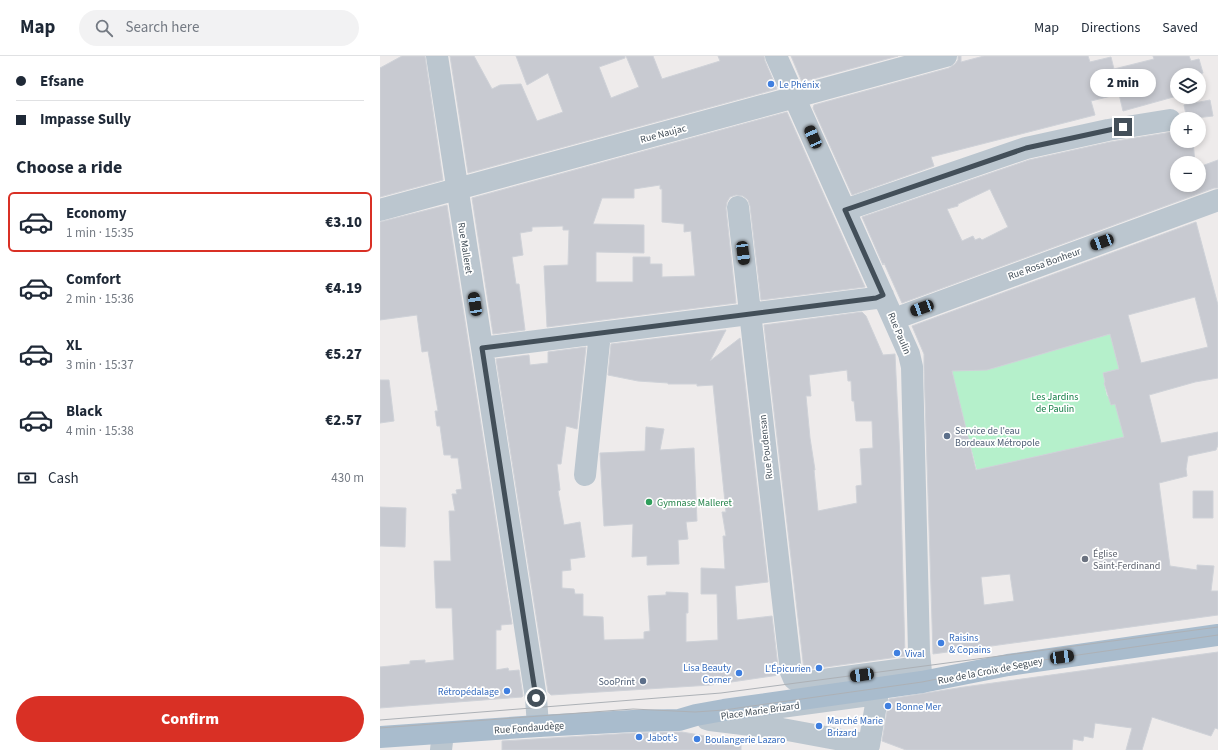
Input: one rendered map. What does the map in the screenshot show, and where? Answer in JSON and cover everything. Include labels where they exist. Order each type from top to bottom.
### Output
[{"type":"main road","name":"Rue de la Croix de Seguey","points":[[880,689],[921,675],[1016,664],[1218,635]]},
{"type":"main road","name":"Rue Fondaudège","points":[[380,738],[442,741],[538,726],[679,720],[724,710],[880,689]]},
{"type":"street","name":"Rue Malleret","points":[[437,56],[536,698],[538,726]]},
{"type":"street","name":"Rue Paulin","points":[[776,56],[909,354],[912,367],[921,675]]},
{"type":"street","name":"Rue Naujac","points":[[380,210],[946,56]]},
{"type":"street","points":[[845,210],[1026,148],[1108,130],[1170,120]]},
{"type":"street","name":"Rue Rosa Bonheur","points":[[894,319],[1218,200]]},
{"type":"street","name":"Rue Poudensan","points":[[738,207],[791,672],[794,679],[801,683],[921,675]]},
{"type":"street","points":[[482,348],[876,298],[883,295]]},
{"type":"street","points":[[585,475],[600,333]]},
{"type":"street","name":"Place Marie Brizard","points":[[877,694],[878,699],[868,745],[859,747],[782,729],[708,719],[709,717],[877,694]]},
{"type":"street","name":"Rue Fondaudège","points":[[679,720],[859,747]]},
{"type":"green space","name":"Les Jardins de Paulin","points":[[1110,334],[1119,369],[1103,373],[1104,383],[1107,396],[1127,401],[1124,437],[977,471],[958,397],[951,376],[953,375],[952,371],[973,370]]},
{"type":"building","points":[[402,56],[425,56],[443,180],[380,197],[380,68]]},
{"type":"building","points":[[450,56],[474,56],[492,89],[500,85],[521,84],[537,121],[563,112],[548,73],[527,85],[516,56],[625,56],[625,58],[599,67],[611,98],[639,87],[626,56],[653,56],[662,79],[720,61],[718,56],[764,56],[777,89],[468,173]]},
{"type":"building","points":[[791,56],[898,56],[802,82]]},
{"type":"building","points":[[958,56],[961,56],[961,62],[984,56],[1088,56],[1090,62],[1111,57],[1114,69],[1154,59],[1153,56],[1189,56],[1191,61],[1199,59],[1202,68],[1170,68],[1170,98],[1123,111],[1119,94],[1091,101],[1095,115],[931,157],[934,166],[852,195],[813,108],[814,105],[949,68],[958,60]]},
{"type":"building","points":[[1210,100],[1213,116],[1206,117],[1206,112],[1186,112],[1184,105],[1206,104],[1206,101]]},
{"type":"building","points":[[787,112],[865,287],[761,300],[750,206],[748,200],[743,196],[736,195],[730,197],[726,208],[736,303],[547,327],[544,266],[568,265],[569,230],[563,230],[563,226],[532,227],[532,231],[520,233],[523,255],[512,257],[516,284],[519,284],[525,330],[493,334],[472,198]],"holes":[[[660,185],[660,189],[662,189],[662,222],[684,224],[684,232],[691,231],[695,276],[662,277],[662,264],[650,264],[650,257],[633,257],[633,282],[596,282],[596,252],[644,253],[644,225],[593,224],[602,198],[634,198],[634,189]]]},
{"type":"building","points":[[1170,132],[1170,148],[1194,148],[1194,156],[1170,156],[1170,192],[1203,192],[902,303],[884,263],[883,265],[862,217],[1029,160],[1110,142]],"holes":[[[990,189],[1008,227],[982,240],[980,238],[975,240],[973,236],[962,241],[947,209],[958,206],[958,204]]]},
{"type":"building","points":[[1218,160],[1218,188],[1206,191],[1206,164]]},
{"type":"building","points":[[447,205],[512,624],[501,625],[501,630],[496,630],[496,670],[508,668],[509,671],[519,670],[523,696],[380,708],[380,667],[410,664],[410,661],[425,660],[425,663],[454,660],[452,608],[436,608],[434,561],[451,561],[449,511],[455,511],[452,494],[457,494],[456,490],[462,489],[458,458],[451,458],[451,455],[444,455],[440,426],[437,426],[435,411],[438,411],[428,351],[422,352],[417,315],[380,320],[380,222]]},
{"type":"building","points":[[1196,222],[1218,305],[1218,378],[1195,382],[1149,395],[1161,443],[1218,432],[1218,445],[1216,450],[1188,456],[1186,469],[1187,476],[1159,483],[1170,566],[1197,570],[1197,565],[1214,566],[1211,591],[1218,591],[1218,615],[933,654],[924,354],[912,326]],"holes":[[[1195,297],[1208,347],[1141,363],[1128,315]],[[1110,334],[1119,369],[1103,373],[1104,383],[1111,405],[1115,404],[1124,437],[976,470],[952,371],[987,370]],[[1010,574],[1014,601],[984,605],[981,577]]]},
{"type":"building","points":[[862,312],[866,316],[883,355],[895,354],[900,459],[905,656],[804,670],[764,325]],"holes":[[[847,370],[848,381],[851,381],[852,401],[854,401],[856,421],[872,421],[873,448],[860,449],[862,485],[856,486],[857,503],[818,511],[815,470],[806,396],[811,396],[809,375]]]},
{"type":"building","points":[[726,330],[710,361],[740,338],[768,582],[735,586],[737,620],[772,616],[779,675],[711,685],[551,695],[548,692],[496,359],[529,355],[530,365],[548,363],[548,352],[586,347],[577,429],[566,426],[561,464],[557,464],[560,490],[558,491],[564,525],[580,522],[585,557],[570,559],[571,570],[562,571],[562,588],[574,589],[575,594],[583,594],[583,616],[603,617],[604,640],[644,639],[644,632],[650,631],[648,596],[666,595],[666,592],[688,593],[686,642],[718,640],[717,594],[701,594],[701,568],[725,569],[723,536],[726,536],[722,512],[726,512],[713,385],[697,386],[697,384],[668,384],[638,381],[608,375],[611,344]]},
{"type":"building","points":[[380,380],[389,380],[394,421],[380,423]]},
{"type":"building","name":"Gymnase Malleret","points":[[646,427],[664,429],[660,450],[694,448],[697,521],[686,522],[688,539],[678,540],[679,564],[647,565],[647,556],[632,557],[633,524],[604,526],[600,453],[645,451]]},
{"type":"building","points":[[1193,491],[1213,491],[1213,518],[1193,518]]},
{"type":"building","points":[[380,507],[406,508],[405,547],[380,546]]},
{"type":"building","points":[[1218,652],[1218,729],[1215,728],[1211,736],[1152,717],[1142,750],[1126,750],[1132,728],[1095,723],[1093,738],[1084,736],[1083,741],[1073,739],[1072,750],[906,750],[882,741],[889,699],[964,687]]},
{"type":"building","points":[[682,732],[741,742],[741,750],[502,750],[502,741],[633,733]]},
{"type":"tram line","points":[[380,720],[721,693],[1218,627]]},
{"type":"tram line","points":[[380,728],[633,709],[695,712],[724,710],[922,682],[1008,665],[1218,635]]},
{"type":"place","name":"Le Phénix","points":[[771,84]]},
{"type":"place","name":"Service de l'eau Bordeaux Métropole","points":[[947,436]]},
{"type":"place","name":"Gymnase Malleret","points":[[649,502]]},
{"type":"place","name":"Église Saint-Ferdinand","points":[[1085,559]]},
{"type":"place","name":"Raisins & Copains","points":[[941,643]]},
{"type":"place","name":"Vival","points":[[897,653]]},
{"type":"place","name":"L'Épicurien","points":[[819,668]]},
{"type":"place","name":"Lisa Beauty Corner","points":[[739,673]]},
{"type":"place","name":"SooPrint","points":[[643,681]]},
{"type":"place","name":"Rétropédalage","points":[[507,691]]},
{"type":"place","name":"Bonne Mer","points":[[888,706]]},
{"type":"place","name":"Marché Marie Brizard","points":[[819,726]]},
{"type":"place","name":"Jabot's","points":[[639,737]]},
{"type":"place","name":"Boulangerie Lazaro","points":[[697,739]]},
{"type":"route","points":[[536,698],[482,348],[876,298],[883,295],[845,210],[1026,148],[1123,127]]}]
